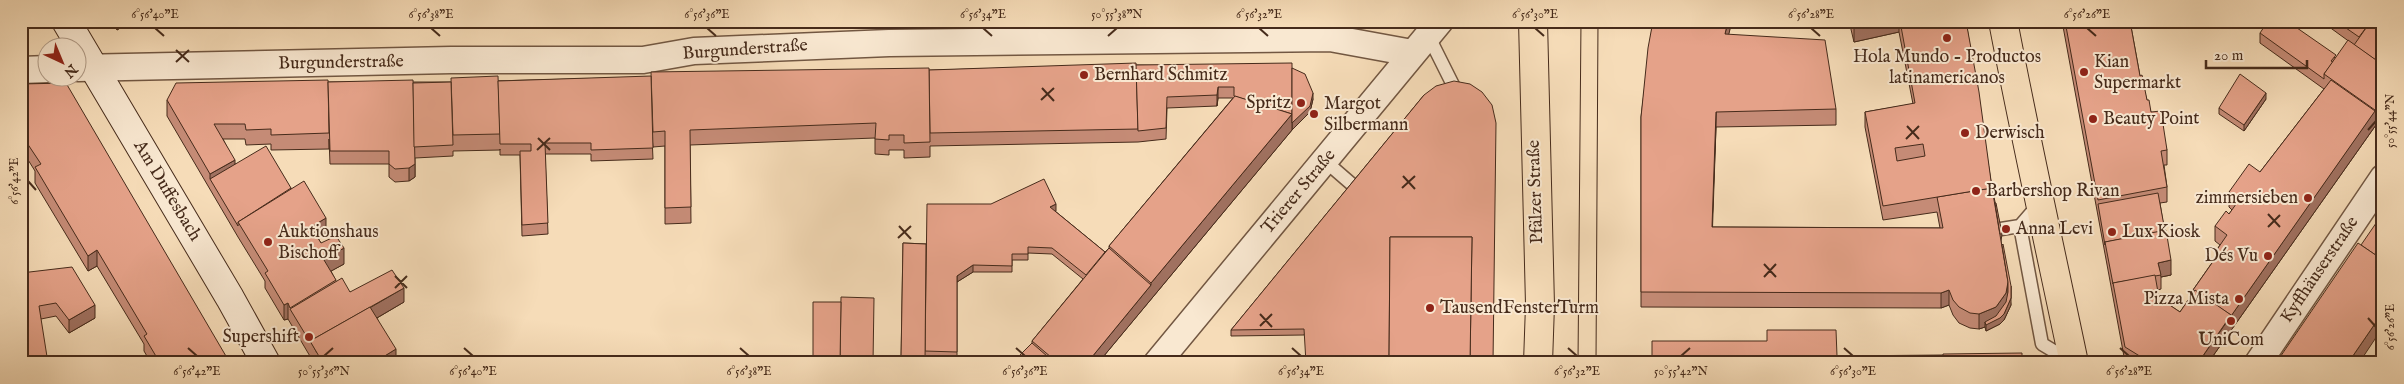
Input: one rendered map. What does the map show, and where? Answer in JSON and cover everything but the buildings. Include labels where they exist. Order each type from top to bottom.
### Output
[{"type":"main road","name":"Pfälzer Straße","points":[[1533,21],[1540,305],[1538,363]]},
{"type":"main road","points":[[2003,21],[2028,152],[2041,202],[2074,363]]},
{"type":"street","name":"Am Duffesbach","points":[[66,21],[73,38]]},
{"type":"street","name":"Burgunderstraße","points":[[88,68],[441,60],[643,60],[694,52],[918,42],[1330,38],[1425,33]]},
{"type":"street","name":"Trierer Straße","points":[[1157,363],[1325,161],[1425,33]]},
{"type":"street","points":[[21,70],[38,69]]},
{"type":"street","name":"Am Duffesbach","points":[[88,71],[266,363]]},
{"type":"street","name":"Kyffhäuserstraße","points":[[2258,363],[2383,178]]},
{"type":"lane","points":[[1425,33],[1454,87]]},
{"type":"lane","points":[[1325,161],[1355,187]]},
{"type":"lane","points":[[2000,229],[2020,226],[2041,202]]},
{"type":"lane","points":[[2020,226],[2042,344],[2074,363]]},
{"type":"tram line","points":[[1578,363],[1581,21]]},
{"type":"tram line","points":[[1596,363],[1598,21]]},
{"type":"place","name":"Hola Mundo - Productos latinamericanos","points":[[1947,38]]},
{"type":"place","name":"Kian Supermarkt","points":[[2084,72]]},
{"type":"place","name":"Bernhard Schmitz","points":[[1084,75]]},
{"type":"place","name":"Spritz","points":[[1301,103]]},
{"type":"place","name":"Margot Silbermann","points":[[1314,114]]},
{"type":"place","name":"Beauty Point","points":[[2093,119]]},
{"type":"place","name":"Derwisch","points":[[1965,133]]},
{"type":"place","name":"Barbershop Rivan","points":[[1976,191]]},
{"type":"place","name":"zimmersieben","points":[[2308,198]]},
{"type":"place","name":"Anna Levi","points":[[2006,229]]},
{"type":"place","name":"Lux Kiosk","points":[[2112,232]]},
{"type":"place","name":"Auktionshaus Bischoff","points":[[268,242]]},
{"type":"place","name":"Dés Vu","points":[[2268,256]]},
{"type":"place","name":"Pizza Mista","points":[[2239,299]]},
{"type":"place","name":"TausendFensterTurm","points":[[1430,308]]},
{"type":"place","name":"UniCom","points":[[2231,321]]},
{"type":"place","name":"Supershift","points":[[309,337]]}]
